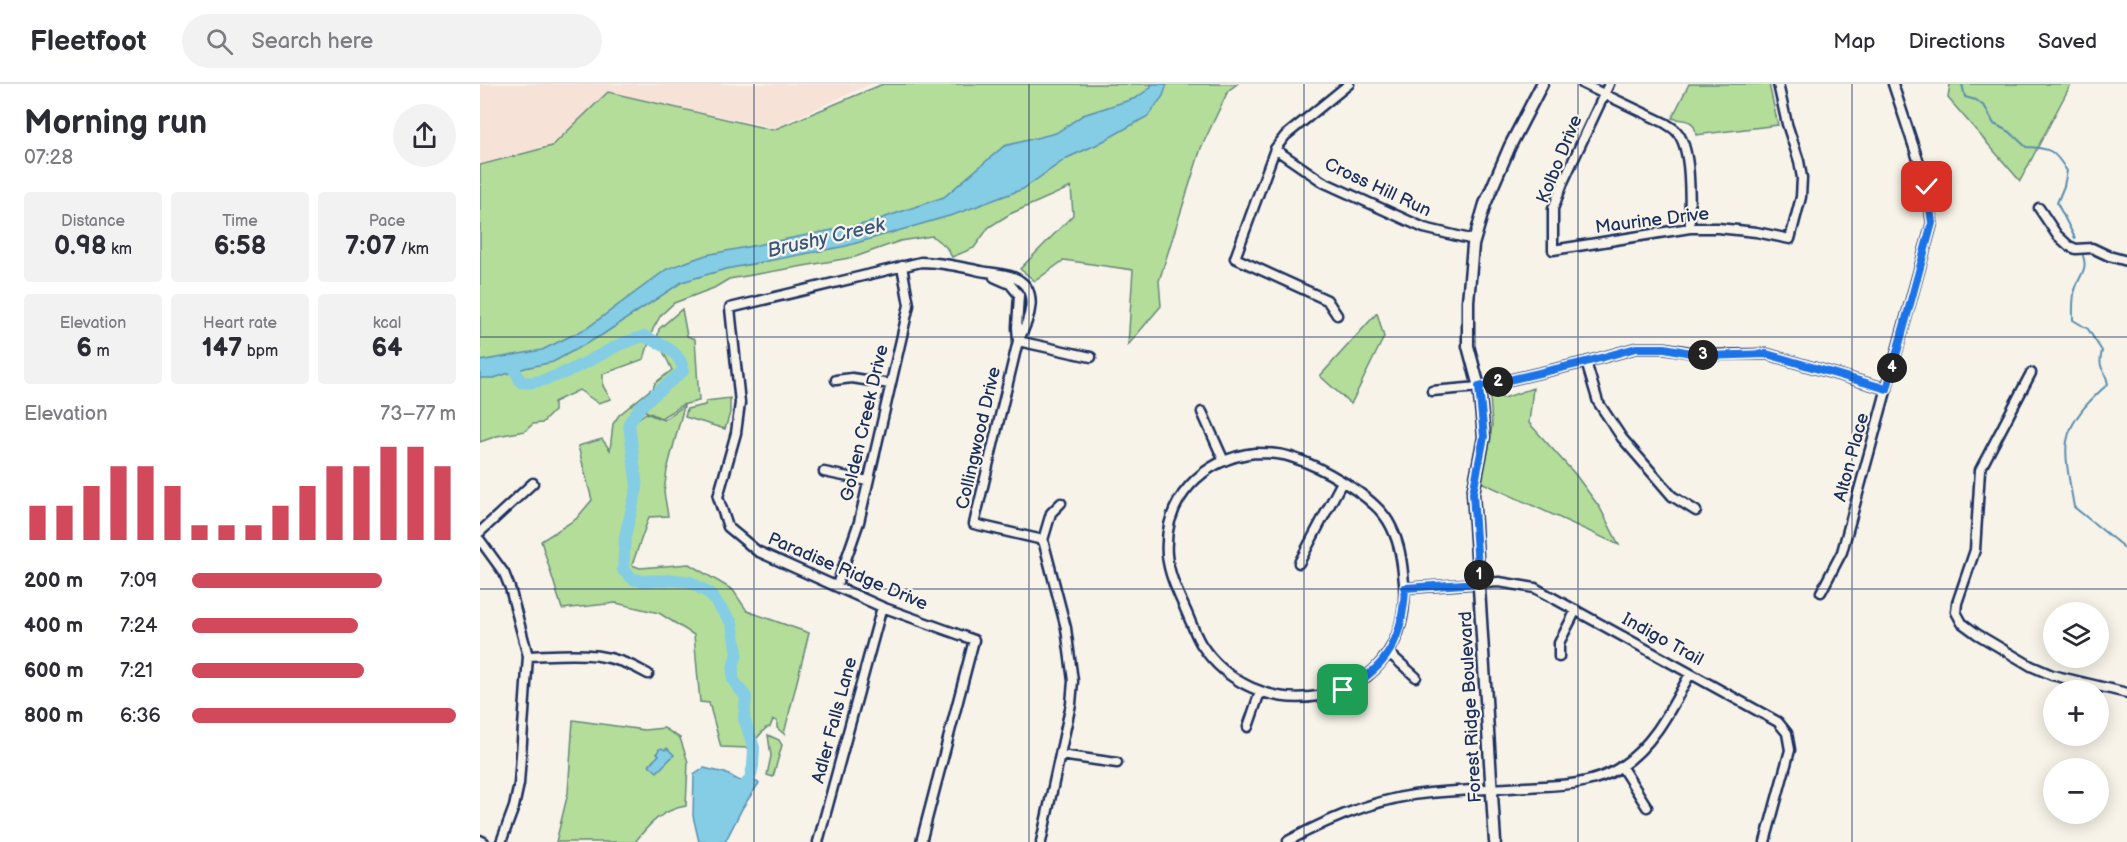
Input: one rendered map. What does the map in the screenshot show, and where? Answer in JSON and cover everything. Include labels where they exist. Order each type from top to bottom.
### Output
[{"type":"street","points":[[1337,315],[1327,300],[1235,258],[1275,149],[1285,136],[1349,84]]},
{"type":"street","name":"Forest Ridge Boulevard","points":[[1495,842],[1473,493],[1484,437],[1479,387],[1468,346],[1468,301],[1474,240],[1485,204],[1510,146],[1542,84]]},
{"type":"street","points":[[1583,84],[1665,123],[1676,131],[1683,142],[1687,160],[1690,228]]},
{"type":"street","name":"Kolbo Drive","points":[[1553,250],[1553,209],[1564,180],[1609,84]]},
{"type":"street","name":"Maurine Drive","points":[[1553,250],[1690,228],[1718,228],[1790,238],[1801,197],[1802,178],[1799,161],[1786,124],[1778,84]]},
{"type":"street","name":"Alton Place","points":[[1821,592],[1842,552],[1932,223],[1927,187],[1893,84]]},
{"type":"street","name":"Cross Hill Run","points":[[1275,149],[1323,182],[1414,224],[1474,240]]},
{"type":"street","points":[[2039,208],[2057,236],[2069,246],[2076,249],[2091,248],[2127,261]]},
{"type":"street","name":"Collingwood Drive","points":[[730,308],[921,262],[940,262],[977,271],[1010,284],[1019,295],[1018,341],[974,524],[1043,540]]},
{"type":"street","name":"Golden Creek Drive","points":[[837,585],[859,522],[909,305],[902,266]]},
{"type":"street","name":"Paradise Ridge Drive","points":[[730,308],[740,403],[736,433],[718,497],[728,527],[757,550],[882,607],[974,640],[921,842]]},
{"type":"street","points":[[1018,341],[1091,357]]},
{"type":"street","points":[[1432,391],[1479,387],[1636,348],[1665,348],[1706,356],[1767,354],[1887,389]]},
{"type":"street","points":[[1586,362],[1598,402],[1622,438],[1672,495],[1696,511]]},
{"type":"street","points":[[2031,373],[1980,470],[1975,550],[1956,612],[1962,622],[1977,634],[2042,671],[2127,693]]},
{"type":"street","points":[[836,380],[852,378],[890,384]]},
{"type":"street","points":[[1202,412],[1223,459]]},
{"type":"street","points":[[1255,453],[1280,454],[1302,461],[1342,482],[1372,502],[1387,520],[1401,553],[1405,588],[1403,621],[1399,633],[1389,653],[1364,679],[1354,685],[1332,693],[1296,698],[1260,692],[1232,677],[1207,653],[1198,638],[1173,580],[1167,557],[1168,532],[1177,504],[1199,476],[1223,459],[1255,453]]},
{"type":"street","points":[[824,472],[868,481]]},
{"type":"street","points":[[1299,563],[1342,482]]},
{"type":"street","points":[[480,532],[532,483]]},
{"type":"street","points":[[1041,842],[1071,704],[1073,681],[1066,628],[1043,540],[1051,513],[1061,502]]},
{"type":"street","points":[[480,540],[504,573],[528,656],[519,784],[514,807],[501,842]]},
{"type":"street","name":"Indigo Trail","points":[[1405,588],[1499,582],[1523,585],[1546,593],[1774,719],[1787,733],[1790,742],[1789,754],[1765,842]]},
{"type":"street","name":"Adler Falls Lane","points":[[818,842],[882,607]]},
{"type":"street","points":[[1559,657],[1558,643],[1576,610]]},
{"type":"street","points":[[1389,653],[1416,676]]},
{"type":"street","points":[[528,656],[590,654],[613,657],[648,674]]},
{"type":"street","points":[[1288,841],[1309,829],[1380,802],[1429,793],[1582,783],[1605,775],[1640,751],[1657,732],[1690,674]]},
{"type":"street","points":[[1248,727],[1260,692]]},
{"type":"street","points":[[1060,755],[1117,763]]},
{"type":"street","points":[[1621,766],[1647,807]]},
{"type":"shaded area","points":[[480,84],[871,84],[774,128],[608,92],[552,145],[480,164]]},
{"type":"green space","points":[[883,84],[1237,84],[1228,91],[1201,148],[1159,281],[1161,306],[1128,345],[1133,270],[1064,260],[1035,281],[1020,269],[1073,215],[1071,187],[1010,214],[989,227],[974,248],[952,257],[946,247],[932,236],[900,241],[855,257],[729,279],[714,288],[674,303],[661,315],[653,329],[644,359],[603,374],[603,386],[611,399],[598,403],[579,390],[554,402],[554,411],[542,423],[533,424],[525,431],[480,442],[480,165],[552,146],[608,92],[773,130]]},
{"type":"green space","points":[[1689,84],[1769,84],[1778,125],[1696,135],[1691,123],[1672,118]]},
{"type":"green space","points":[[1950,84],[2071,84],[2020,181],[1948,98]]},
{"type":"green space","points":[[682,309],[687,336],[695,339],[699,401],[682,405],[661,418],[645,411],[655,383],[672,370],[657,339],[659,329]]},
{"type":"green space","points":[[1377,313],[1384,337],[1351,404],[1320,376]]},
{"type":"green space","points":[[1533,388],[1529,423],[1575,474],[1600,508],[1619,545],[1481,482],[1492,426],[1490,395],[1504,398]]},
{"type":"green space","points":[[650,390],[643,412],[636,420],[646,413],[663,420],[684,406],[667,470],[664,492],[668,516],[649,517],[632,565],[640,568],[689,564],[733,590],[747,611],[809,633],[784,734],[777,728],[777,721],[773,720],[770,727],[766,728],[748,748],[721,747],[709,703],[700,702],[694,635],[659,613],[616,603],[562,609],[541,541],[576,519],[592,500],[578,446],[602,439],[610,450],[613,424],[619,415]]},
{"type":"green space","points":[[730,398],[730,413],[725,429],[685,417],[687,409],[705,405],[706,401]]},
{"type":"green space","points":[[573,720],[644,730],[664,728],[680,738],[688,762],[686,806],[657,818],[635,842],[556,842],[568,793]]},
{"type":"green space","points":[[768,735],[779,740],[782,745],[773,777],[767,775],[771,756]]},
{"type":"water","name":"Brushy Creek","points":[[1152,84],[1167,84],[1163,96],[1148,116],[1098,144],[1067,158],[1023,189],[956,214],[846,246],[726,269],[682,282],[602,335],[553,362],[494,378],[480,378],[480,361],[542,350],[587,328],[667,269],[706,255],[868,223],[944,197],[1004,146],[1056,133],[1083,115],[1136,98]]},
{"type":"water","points":[[662,748],[665,750],[667,748],[674,755],[657,772],[649,765],[659,755],[657,753]]},
{"type":"water","points":[[704,768],[725,773],[740,781],[750,779],[759,783],[743,807],[725,842],[699,842],[693,816],[694,775]]},
{"type":"waterway","points":[[1962,84],[1965,97],[1976,100],[1985,107],[1994,124],[2010,132],[2026,147],[2047,149],[2059,159],[2067,171],[2057,203],[2075,238]]},
{"type":"waterway","points":[[2083,256],[2084,268],[2074,295],[2073,320],[2088,329],[2102,351],[2101,366],[2108,384],[2089,402],[2073,424],[2066,448],[2068,474],[2074,507],[2127,550]]},
{"type":"waterway","points":[[513,366],[521,382],[544,380],[572,369],[621,344],[644,336],[663,345],[679,358],[683,371],[641,406],[629,423],[637,488],[625,536],[623,570],[633,579],[643,581],[690,582],[709,593],[732,623],[737,653],[733,680],[746,697],[744,718],[754,748],[750,779],[740,792]]},
{"type":"route","points":[[1343,690],[1364,679],[1373,671],[1394,644],[1403,621],[1405,588],[1479,583],[1473,493],[1484,437],[1479,387],[1636,348],[1665,348],[1706,356],[1767,354],[1887,389],[1932,223],[1927,187]]}]
